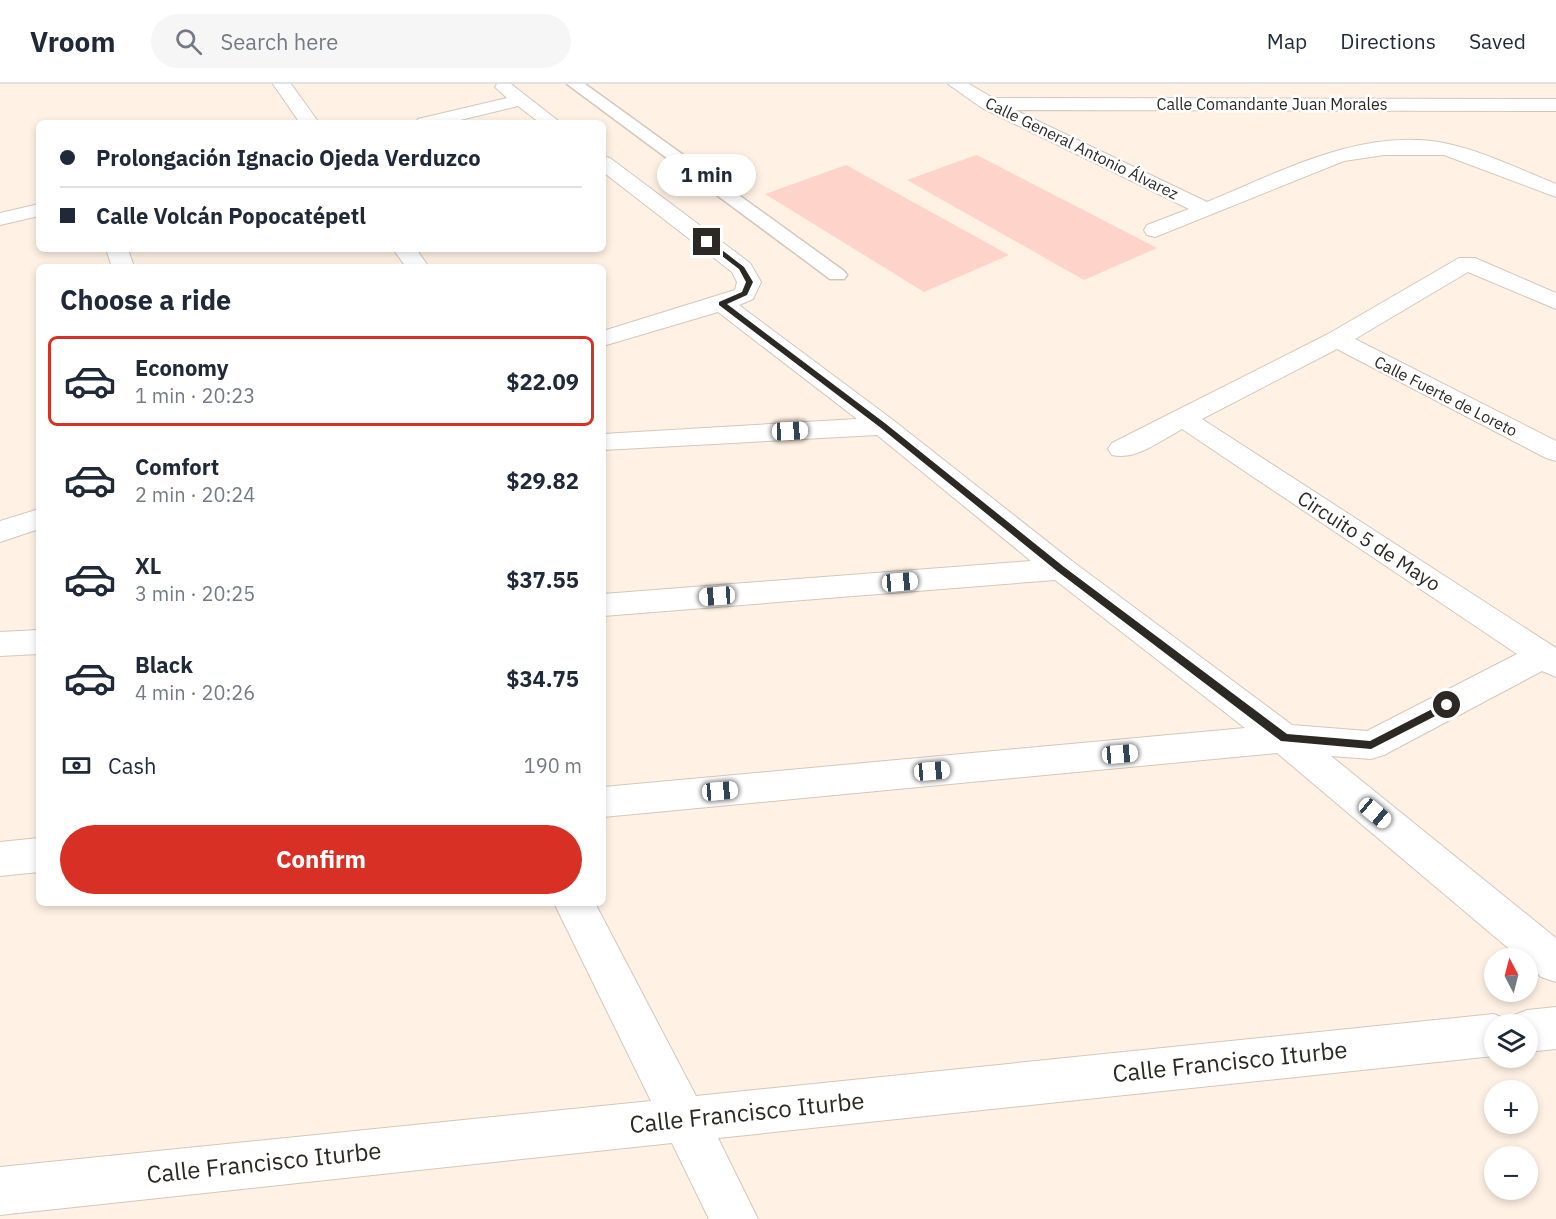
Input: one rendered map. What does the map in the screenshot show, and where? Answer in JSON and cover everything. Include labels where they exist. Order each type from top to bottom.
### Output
[{"type":"street","points":[[282,84],[308,120]]},
{"type":"street","points":[[501,84],[548,120]]},
{"type":"street","name":"Calle General Antonio Álvarez","points":[[957,84],[989,104],[1208,210]]},
{"type":"street","points":[[438,120],[521,100]]},
{"type":"street","name":"Calle Comandante Juan Morales","points":[[989,104],[1556,105]]},
{"type":"street","points":[[1155,230],[1339,156],[1392,149],[1432,147],[1472,158],[1556,191]]},
{"type":"street","points":[[606,164],[742,268],[749,282],[745,294],[606,338]]},
{"type":"street","points":[[0,219],[36,211]]},
{"type":"street","points":[[406,252],[416,264]]},
{"type":"street","points":[[1122,449],[1337,339],[1467,263],[1556,302]]},
{"type":"street","points":[[722,303],[884,426],[1060,569],[1284,738],[1556,963]]},
{"type":"street","name":"Calle Fuerte de Loreto","points":[[1337,339],[1556,452]]},
{"type":"street","name":"Circuito 5 de Mayo","points":[[1183,418],[1549,660]]},
{"type":"street","points":[[606,442],[884,426]]},
{"type":"street","points":[[0,532],[36,520]]},
{"type":"street","points":[[606,605],[1060,569]]},
{"type":"street","points":[[0,644],[36,642]]},
{"type":"street","points":[[606,802],[1284,738],[1371,745],[1549,660]]},
{"type":"street","points":[[0,859],[36,855]]},
{"type":"street","points":[[576,906],[734,1219]]},
{"type":"street","points":[[1538,1030],[1556,1028]]},
{"type":"street","name":"Calle Francisco Iturbe","points":[[0,1191],[1484,1036]]},
{"type":"lane","points":[[575,84],[837,275]]},
{"type":"shaded area","points":[[977,155],[1157,248],[1084,280],[907,180]]},
{"type":"shaded area","points":[[846,165],[1009,255],[924,292],[765,194]]},
{"type":"route","points":[[707,242],[742,268],[749,282],[745,294],[722,303],[884,426],[1060,569],[1284,738],[1371,745],[1447,705]]}]
